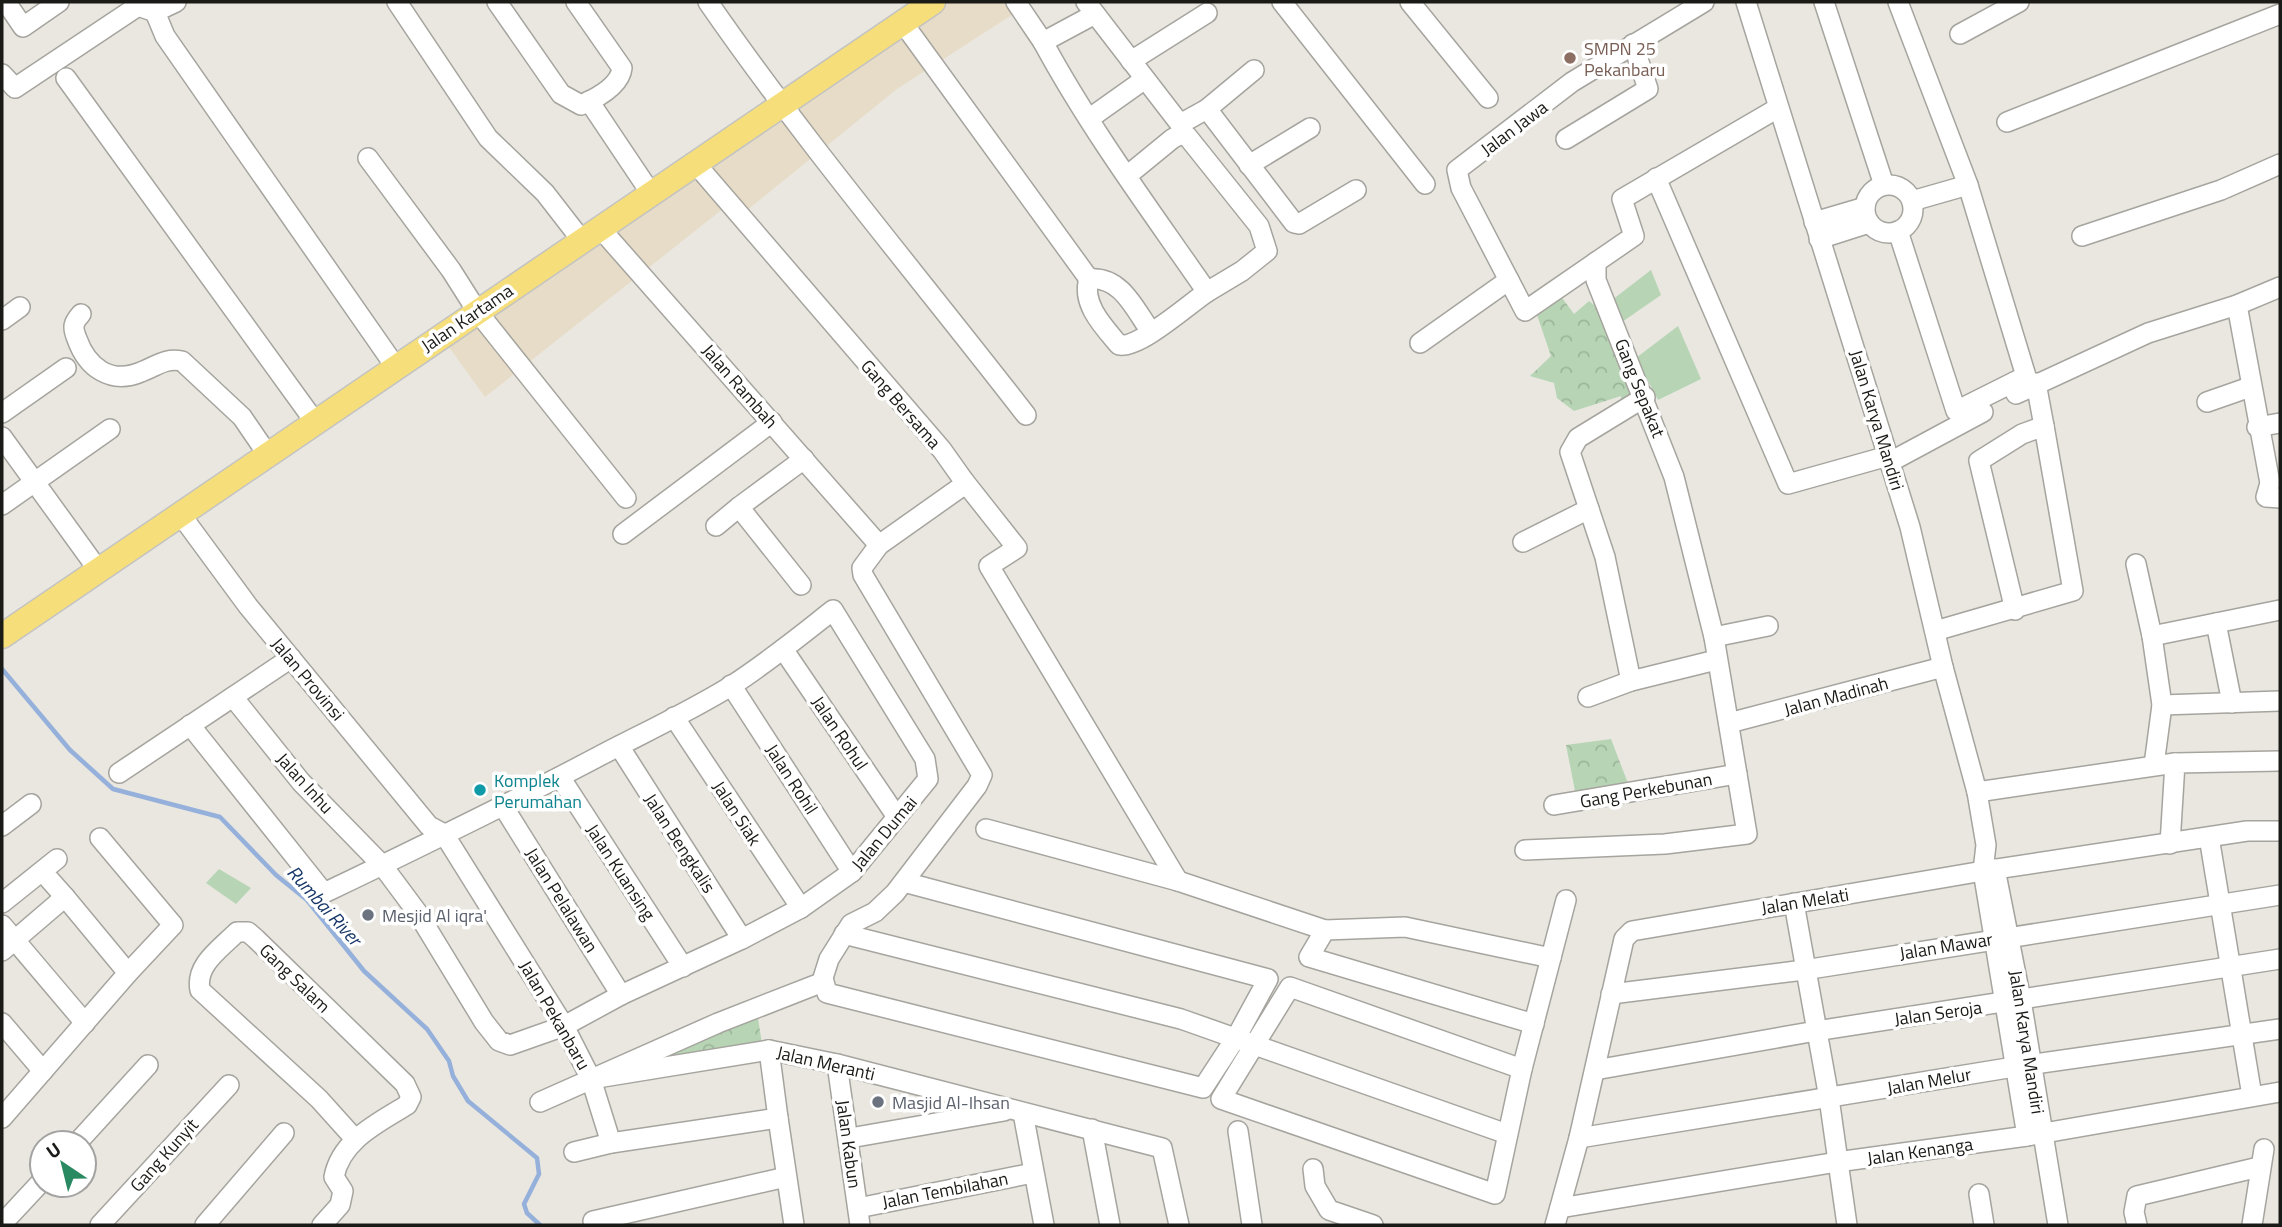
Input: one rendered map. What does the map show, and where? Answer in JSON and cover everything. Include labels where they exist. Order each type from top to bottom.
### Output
[{"type":"main road","name":"Jalan Kartama","points":[[2,635],[933,2]]},
{"type":"street","points":[[6,2],[23,27],[59,2]]},
{"type":"street","points":[[2,74],[15,88],[85,43],[110,22],[143,7],[176,2]]},
{"type":"street","name":"Jalan Rambah","points":[[397,2],[488,138],[591,235],[772,422],[879,545]]},
{"type":"street","points":[[497,2],[561,94],[581,105],[612,86],[621,76],[622,68],[576,2]]},
{"type":"street","points":[[708,2],[781,106],[892,242],[1026,415]]},
{"type":"street","points":[[1016,2],[1207,292]]},
{"type":"street","points":[[1282,2],[1425,184]]},
{"type":"street","points":[[1410,2],[1488,98]]},
{"type":"street","name":"Jalan Jawa","points":[[1596,262],[1525,312],[1461,188],[1457,170],[1572,82],[1704,2]]},
{"type":"street","name":"Jalan Karya Mandiri","points":[[1746,2],[1910,527],[1943,667],[1977,792],[2034,1135],[2058,1225]]},
{"type":"street","points":[[1824,2],[1884,185]]},
{"type":"street","points":[[1898,2],[1968,185],[2026,376],[1956,411],[1898,232]]},
{"type":"street","points":[[1960,34],[1982,10],[2019,2]]},
{"type":"street","points":[[1043,42],[1089,5],[1180,124],[1207,109],[1254,70]]},
{"type":"street","points":[[143,7],[395,366]]},
{"type":"street","points":[[1131,61],[1207,13]]},
{"type":"street","points":[[2007,122],[2280,14]]},
{"type":"street","points":[[903,23],[1088,279],[1086,297],[1119,345],[1131,345],[1267,251],[1259,226],[1187,136],[1179,135],[1172,139],[1128,175]]},
{"type":"street","points":[[1566,139],[1648,89],[1633,44]]},
{"type":"street","points":[[65,78],[315,422]]},
{"type":"street","points":[[1090,118],[1145,79]]},
{"type":"street","points":[[589,101],[652,195]]},
{"type":"street","points":[[1596,262],[1634,236],[1622,199],[1778,108]]},
{"type":"street","points":[[1207,109],[1294,223],[1299,224],[1356,190]]},
{"type":"street","points":[[1250,165],[1310,128]]},
{"type":"street","points":[[368,158],[477,311],[626,498]]},
{"type":"street","name":"Gang Bersama","points":[[695,163],[942,450],[1017,548],[989,566],[1178,881]]},
{"type":"street","points":[[2082,236],[2221,190],[2280,164]]},
{"type":"street","points":[[1656,178],[1788,484],[1889,459],[2036,383],[2148,333],[2237,305],[2280,287]]},
{"type":"street","points":[[1884,185],[1900,187],[1912,201],[1913,214],[1910,221],[1898,232],[1882,232],[1867,215],[1870,193],[1884,185]]},
{"type":"street","points":[[1912,201],[1968,185]]},
{"type":"street","points":[[1816,230],[1867,215]]},
{"type":"street","name":"Gang Sepakat","points":[[1525,850],[1665,844],[1747,834],[1714,637],[1674,477],[1645,397],[1596,280],[1596,262]]},
{"type":"street","points":[[1088,279],[1104,278],[1121,289],[1151,332]]},
{"type":"street","points":[[1420,343],[1508,280]]},
{"type":"street","points":[[2237,305],[2250,387],[2270,483],[2266,498],[2280,498]]},
{"type":"street","points":[[2,320],[20,307]]},
{"type":"street","points":[[82,314],[74,323],[74,330],[86,359],[100,373],[110,376],[139,373],[169,359],[182,361],[242,418],[268,455]]},
{"type":"street","points":[[2,413],[66,368]]},
{"type":"street","points":[[1935,631],[2015,610],[2073,591],[2036,383]]},
{"type":"street","points":[[2207,402],[2250,387]]},
{"type":"street","points":[[1631,681],[1605,557],[1570,452],[1578,438],[1645,397]]},
{"type":"street","points":[[623,534],[772,422]]},
{"type":"street","points":[[2258,427],[2280,423]]},
{"type":"street","points":[[2015,610],[1979,461],[2022,433],[2044,426]]},
{"type":"street","points":[[2,505],[110,429]]},
{"type":"street","points":[[2,437],[99,571]]},
{"type":"street","points":[[716,526],[804,459]]},
{"type":"street","points":[[964,481],[961,487],[879,545],[865,562],[863,575],[982,775],[977,786],[904,881],[875,912],[851,924],[829,959],[823,982],[827,993],[1203,1088],[1290,987],[1522,1069]]},
{"type":"street","points":[[739,507],[801,585]]},
{"type":"street","points":[[1523,542],[1589,509]]},
{"type":"street","name":"Jalan Provinsi","points":[[181,515],[248,606],[429,826],[444,834]]},
{"type":"street","points":[[2136,564],[2152,636],[2162,705],[2154,765]]},
{"type":"street","name":"Jalan Dumai","points":[[834,610],[925,759],[928,779],[852,872],[801,908],[742,939],[621,995],[564,1026],[510,1045],[499,1041],[417,912],[382,865],[560,777],[731,685],[834,610]]},
{"type":"street","points":[[2152,636],[2216,623],[2279,615]]},
{"type":"street","points":[[2216,623],[2232,703]]},
{"type":"street","points":[[1714,637],[1768,626]]},
{"type":"street","name":"Jalan Rohul","points":[[783,649],[897,817]]},
{"type":"street","points":[[120,773],[291,658]]},
{"type":"street","points":[[1588,697],[1631,681],[1716,660]]},
{"type":"street","name":"Jalan Madinah","points":[[1728,723],[1943,667]]},
{"type":"street","name":"Jalan Rohil","points":[[731,685],[852,872]]},
{"type":"street","name":"Jalan Inhu","points":[[233,697],[301,782],[382,865]]},
{"type":"street","points":[[2162,705],[2280,701]]},
{"type":"street","name":"Jalan Siak","points":[[674,717],[801,908]]},
{"type":"street","points":[[190,725],[324,893],[382,865]]},
{"type":"street","name":"Jalan Bengkalis","points":[[619,746],[742,939]]},
{"type":"street","points":[[1977,792],[2154,765],[2280,761]]},
{"type":"street","points":[[2170,844],[2175,763]]},
{"type":"street","name":"Gang Perkebunan","points":[[1554,805],[1737,774]]},
{"type":"street","name":"Jalan Kuansing","points":[[560,777],[683,967]]},
{"type":"street","points":[[2,826],[31,804]]},
{"type":"street","name":"Jalan Pelalawan","points":[[503,806],[621,995]]},
{"type":"street","points":[[986,829],[1178,881],[1325,930],[1405,927],[1550,958]]},
{"type":"street","name":"Jalan Melati","points":[[1557,1217],[1579,1138],[1624,939],[1632,931],[1991,870],[2247,831],[2280,831]]},
{"type":"street","name":"Jalan Pekanbaru","points":[[444,834],[564,1026],[592,1079],[718,1023],[823,982]]},
{"type":"street","points":[[2209,837],[2252,1096]]},
{"type":"street","points":[[2,1118],[173,925],[100,838]]},
{"type":"street","points":[[2,903],[57,859]]},
{"type":"street","points":[[49,878],[128,973]]},
{"type":"street","points":[[904,881],[1268,979],[1221,1099],[1495,1194],[1522,1069],[1566,900]]},
{"type":"street","name":"Jalan Mawar","points":[[1611,994],[1804,970],[2280,895]]},
{"type":"street","points":[[8,946],[65,897]]},
{"type":"street","points":[[1794,903],[1829,1098],[1847,1225]]},
{"type":"street","points":[[2,925],[8,946],[85,1023]]},
{"type":"street","points":[[1325,930],[1309,957],[1534,1024]]},
{"type":"street","name":"Gang Salam","points":[[322,1225],[341,1205],[343,1191],[334,1177],[336,1167],[355,1139],[407,1105],[411,1097],[405,1084],[256,939],[248,932],[237,932],[200,969],[200,990],[319,1098],[355,1139]]},
{"type":"street","points":[[844,934],[1181,1019],[1507,1134]]},
{"type":"street","name":"Jalan Seroja","points":[[1595,1070],[1816,1031],[2280,960]]},
{"type":"street","points":[[2,1023],[43,1071]]},
{"type":"street","name":"Jalan Melur","points":[[1579,1138],[2022,1065],[2280,1029]]},
{"type":"street","points":[[769,1050],[794,1225]]},
{"type":"street","name":"Jalan Meranti","points":[[592,1079],[769,1050],[837,1064],[1162,1148],[1179,1225]]},
{"type":"street","name":"Jalan Kabun","points":[[837,1064],[850,1138],[859,1217]]},
{"type":"street","points":[[90,1129],[148,1065]]},
{"type":"street","points":[[540,1102],[592,1079],[611,1143]]},
{"type":"street","name":"Gang Kunyit","points":[[100,1225],[229,1085]]},
{"type":"street","name":"Jalan Kenanga","points":[[1557,1217],[1837,1162],[2034,1135],[2280,1092]]},
{"type":"street","points":[[850,1138],[1016,1112],[1044,1225]]},
{"type":"street","points":[[574,1152],[611,1143],[778,1118]]},
{"type":"street","points":[[1092,1129],[1110,1225]]},
{"type":"street","points":[[1238,1131],[1252,1225]]},
{"type":"street","points":[[205,1225],[284,1133]]},
{"type":"street","points":[[2137,1225],[2134,1212],[2137,1196],[2261,1158],[2252,1225]]},
{"type":"street","points":[[1313,1170],[1321,1200],[1337,1219],[1373,1225]]},
{"type":"street","name":"Jalan Tembilahan","points":[[859,1217],[1033,1173]]},
{"type":"street","points":[[593,1221],[786,1177]]},
{"type":"street","points":[[1979,1194],[1984,1225]]},
{"type":"street","points":[[2,1224],[28,1196]]},
{"type":"shaded area","points":[[947,2],[1032,2],[897,89],[746,211],[724,208],[485,397],[446,343]]},
{"type":"green space","points":[[1651,270],[1661,295],[1622,322],[1612,300]]},
{"type":"green space","points":[[1560,295],[1574,314],[1589,301],[1603,312],[1637,393],[1621,408],[1621,396],[1574,411],[1557,398],[1554,383],[1530,376],[1551,356],[1536,312]]},
{"type":"green space","points":[[1678,326],[1701,379],[1658,400],[1636,358]]},
{"type":"green space","points":[[1611,739],[1629,786],[1576,796],[1566,745]]},
{"type":"green space","points":[[219,869],[251,888],[236,904],[206,883]]},
{"type":"green space","points":[[757,1012],[762,1044],[616,1070]]},
{"type":"waterway","name":"Rumbai River","points":[[2,669],[70,750],[113,789],[220,817],[276,875],[307,900],[364,971],[427,1029],[449,1061],[453,1076],[468,1101],[537,1158],[539,1174],[524,1204],[527,1213],[540,1225]]},
{"type":"place","name":"SMPN 25 Pekanbaru","points":[[1570,58]]},
{"type":"place","name":"Komplek Perumahan","points":[[480,790]]},
{"type":"place","name":"Mesjid Al iqra'","points":[[368,915]]},
{"type":"place","name":"Masjid Al-Ihsan","points":[[878,1102]]}]
